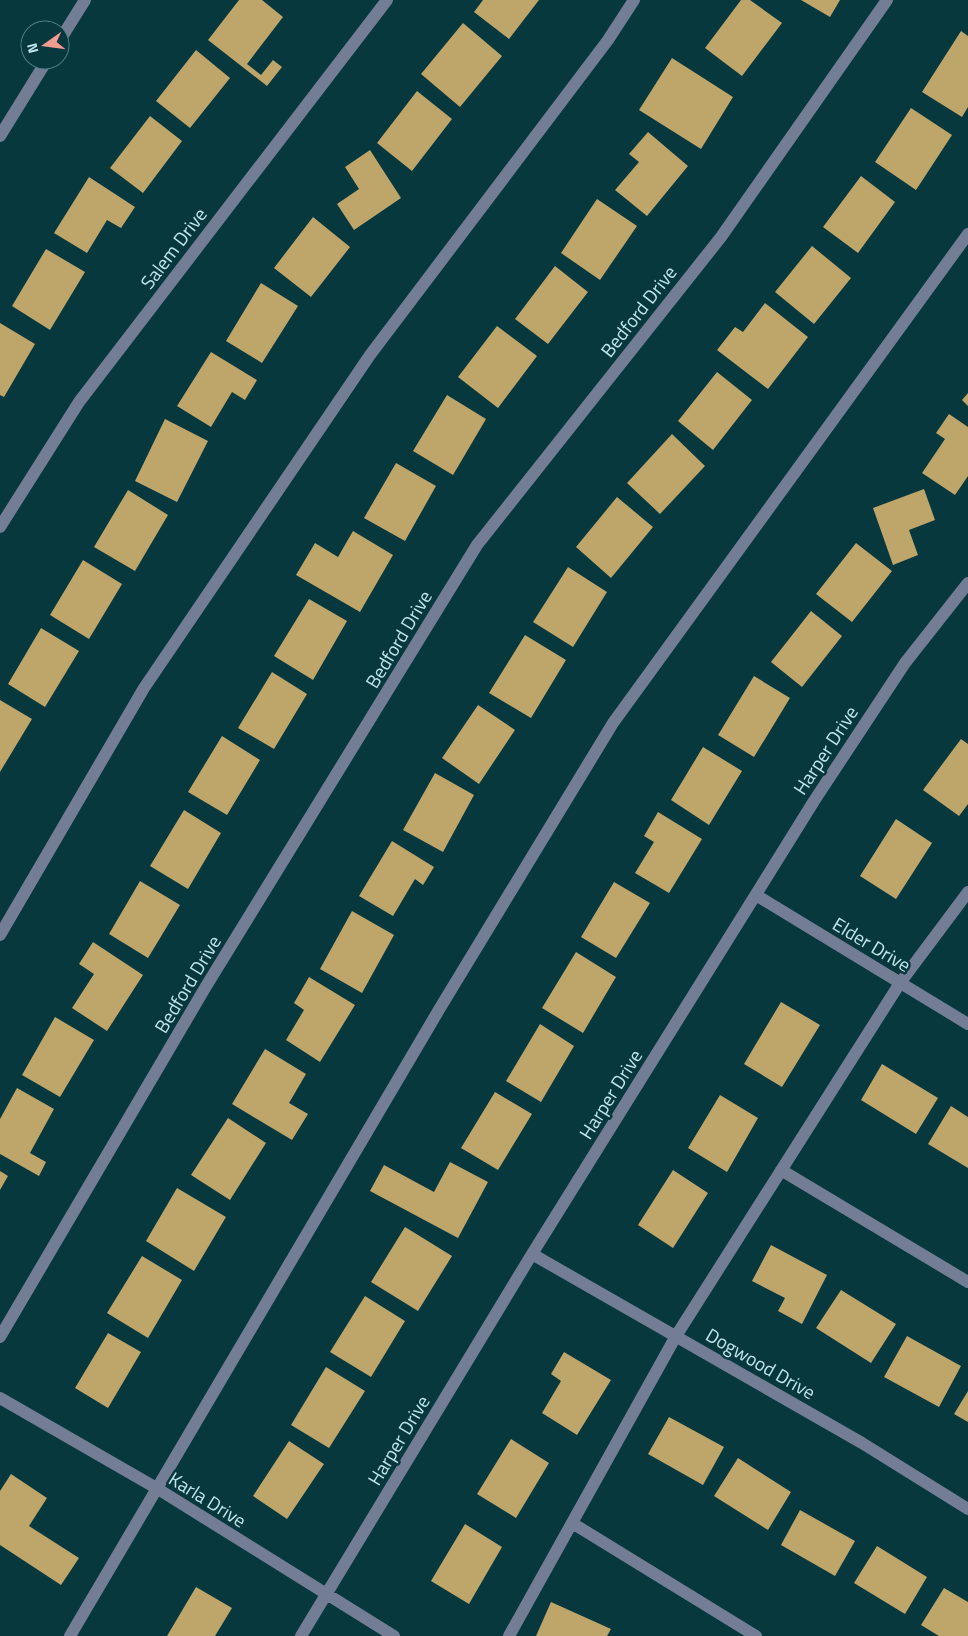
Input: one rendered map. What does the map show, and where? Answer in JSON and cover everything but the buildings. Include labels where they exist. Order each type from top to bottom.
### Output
[{"type":"street","points":[[70,24],[85,0]]},
{"type":"street","name":"Salem Drive","points":[[0,527],[79,402],[387,0]]},
{"type":"street","points":[[0,935],[144,688],[370,355],[608,40],[634,0]]},
{"type":"street","name":"Bedford Drive","points":[[0,1337],[267,887],[477,545],[721,237],[888,0]]},
{"type":"street","points":[[0,136],[41,70]]},
{"type":"street","points":[[70,1636],[440,1008],[613,724],[968,234]]},
{"type":"street","name":"Harper Drive","points":[[301,1636],[532,1254],[814,800],[905,663],[968,584]]},
{"type":"street","points":[[509,1636],[676,1336],[900,983],[968,892]]},
{"type":"street","name":"Elder Drive","points":[[756,895],[968,1024]]},
{"type":"street","points":[[781,1170],[968,1282]]},
{"type":"street","name":"Dogwood Drive","points":[[532,1254],[862,1443],[968,1509]]},
{"type":"street","name":"Karla Drive","points":[[0,1398],[158,1489],[394,1636]]},
{"type":"street","points":[[572,1523],[756,1636]]}]
